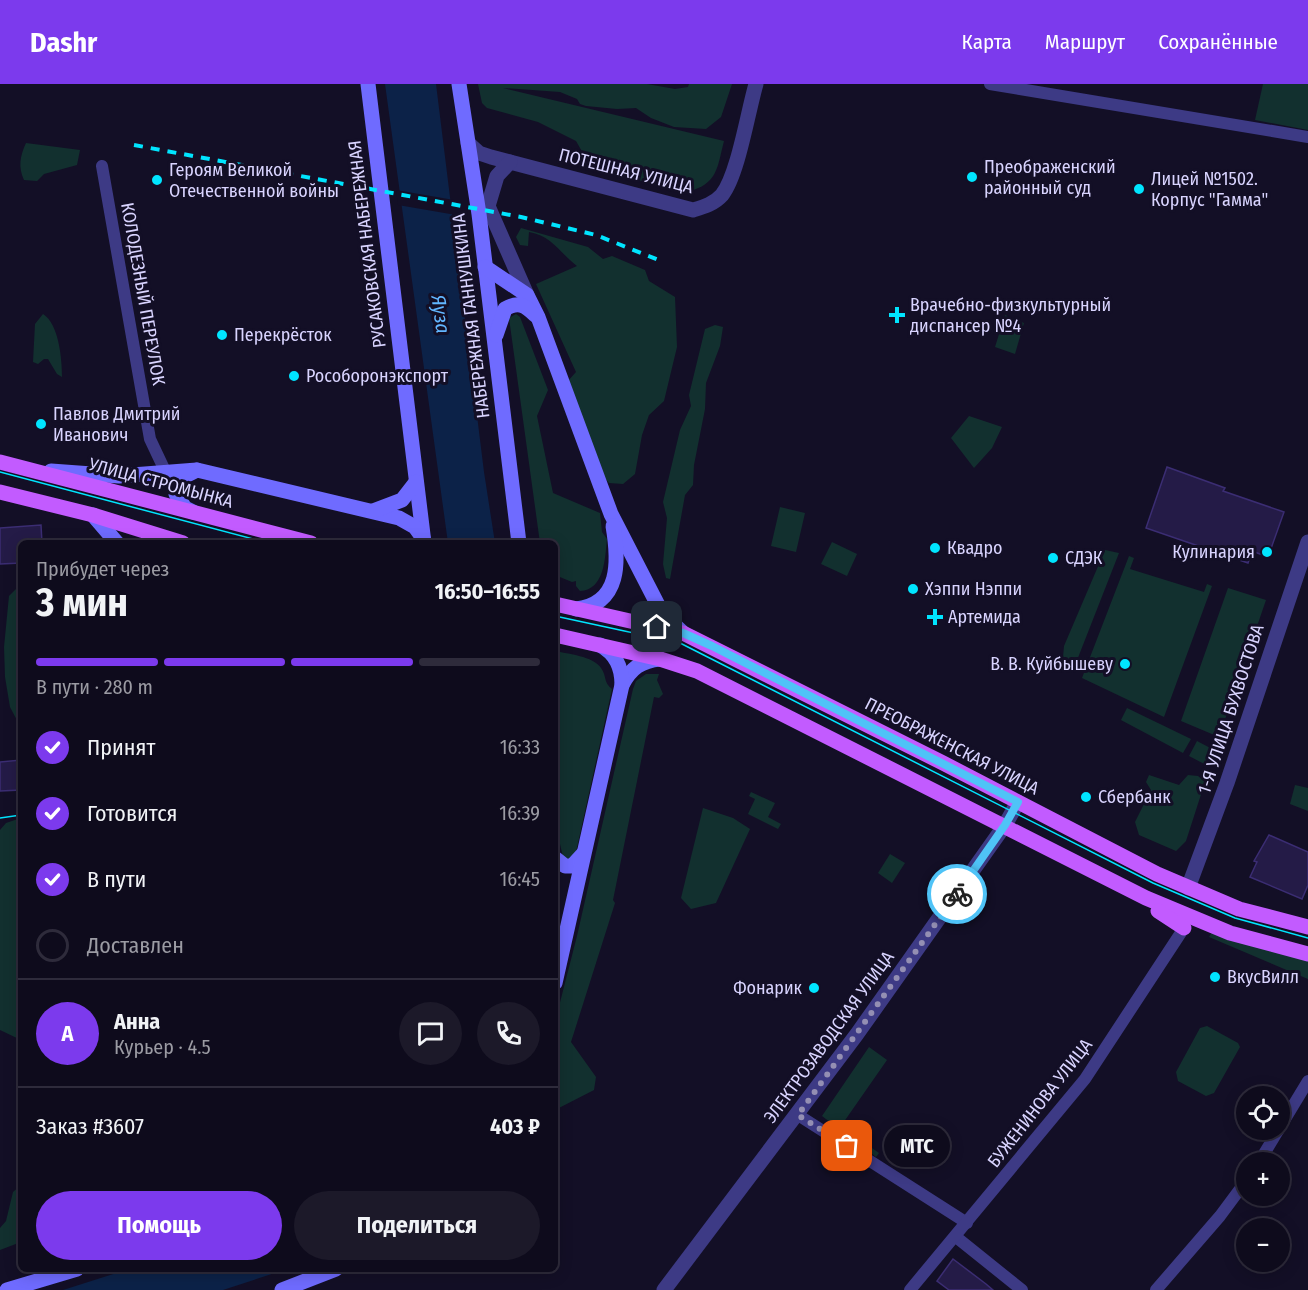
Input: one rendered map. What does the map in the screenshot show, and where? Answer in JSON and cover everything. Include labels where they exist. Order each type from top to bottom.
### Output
[{"type":"main road","name":"РУСАКОВСКАЯ НАБЕРЕЖНАЯ","points":[[368,84],[424,540]]},
{"type":"main road","name":"НАБЕРЕЖНАЯ ГАННУШКИНА","points":[[459,84],[485,267],[519,540]]},
{"type":"main road","points":[[485,267],[527,295],[611,514],[662,613],[683,633]]},
{"type":"main road","points":[[494,340],[505,309],[512,305],[527,306],[537,317]]},
{"type":"main road","name":"УЛИЦА СТРОМЫНКА","points":[[0,462],[300,540]]},
{"type":"main road","points":[[36,470],[119,476],[197,470],[399,518],[415,527],[423,540]]},
{"type":"main road","points":[[196,513],[185,508],[176,494],[183,477],[197,470]]},
{"type":"main road","points":[[373,511],[402,500],[416,482]]},
{"type":"main road","points":[[0,492],[93,515],[173,540]]},
{"type":"main road","points":[[558,605],[576,609],[597,604],[604,598],[611,586],[616,561],[611,514]]},
{"type":"main road","points":[[93,515],[114,540]]},
{"type":"main road","name":"ПРЕОБРАЖЕНСКАЯ УЛИЦА","points":[[576,609],[683,633],[1157,874],[1255,914],[1308,927]]},
{"type":"main road","points":[[558,636],[660,658],[697,671],[1146,898],[1230,933],[1308,954]]},
{"type":"main road","points":[[558,969],[622,685],[621,669],[617,660],[609,650],[599,645]]},
{"type":"main road","points":[[622,685],[636,666],[647,660],[660,658]]},
{"type":"main road","points":[[558,860],[565,866],[573,866],[583,854]]},
{"type":"main road","points":[[1146,898],[1152,907],[1184,928]]},
{"type":"main road","points":[[7,1290],[67,1272]]},
{"type":"main road","points":[[282,1290],[328,1272]]},
{"type":"street","name":"ПОТЕШНАЯ УЛИЦА","points":[[468,143],[479,153],[693,210],[709,205],[722,196],[731,178],[756,84]]},
{"type":"street","points":[[990,84],[1308,137]]},
{"type":"street","points":[[475,195],[492,170],[510,162]]},
{"type":"street","points":[[510,162],[497,176],[488,206],[527,295]]},
{"type":"street","name":"КОЛОДЕЗНЫЙ ПЕРЕУЛОК","points":[[102,166],[150,439],[176,494]]},
{"type":"street","name":"1-Я УЛИЦА БУХВОСТОВА","points":[[1188,888],[1227,783],[1308,542]]},
{"type":"street","name":"ЭЛЕКТРОЗАВОДСКАЯ УЛИЦА","points":[[664,1290],[798,1115],[1005,825],[1018,802]]},
{"type":"street","name":"БУЖЕНИНОВА УЛИЦА","points":[[910,1290],[1085,1079],[1184,928]]},
{"type":"street","points":[[1265,1152],[1308,1082]]},
{"type":"street","points":[[798,1115],[967,1223]]},
{"type":"street","points":[[1156,1290],[1236,1194]]},
{"type":"street","points":[[956,1237],[1022,1290]]},
{"type":"green space","points":[[478,84],[647,84],[675,89],[688,87],[689,84],[732,84],[721,117],[706,129],[674,127],[651,118],[636,108],[586,106],[580,104],[577,99],[560,92],[503,88],[724,141],[714,174],[705,184],[687,192],[592,169],[576,141],[538,122],[487,108],[482,103]]},
{"type":"green space","points":[[1263,84],[1308,84],[1308,130],[1255,120]]},
{"type":"green space","points":[[26,143],[80,150],[77,165],[44,174],[37,181],[24,180],[20,162]]},
{"type":"green space","points":[[521,228],[588,247],[603,259],[612,256],[645,270],[649,281],[675,297],[677,347],[664,401],[649,415],[642,435],[635,474],[623,484],[609,483],[600,472],[568,381],[576,372],[536,284],[577,266],[550,241],[537,234],[529,232],[528,246],[520,245],[516,237]]},
{"type":"green space","points":[[43,314],[53,326],[56,334],[62,377],[57,374],[48,359],[38,364],[33,362],[35,324]]},
{"type":"green space","points":[[516,314],[520,317],[548,390],[537,416],[553,493],[600,513],[602,532],[607,539],[605,555],[599,579],[588,589],[580,591],[576,586],[576,581],[572,582],[558,576],[558,540],[540,540],[509,318]]},
{"type":"green space","points":[[1005,315],[1024,323],[1015,354],[995,347]]},
{"type":"green space","points":[[715,325],[723,327],[720,346],[706,383],[705,409],[694,465],[693,485],[685,495],[670,579],[666,578],[663,564],[667,518],[663,502],[680,430],[691,406],[689,395],[705,329]]},
{"type":"green space","points":[[969,416],[1002,427],[992,448],[974,468],[951,438]]},
{"type":"green space","points":[[780,507],[805,513],[796,552],[771,546]]},
{"type":"green space","points":[[832,542],[857,554],[847,576],[821,564]]},
{"type":"green space","points":[[1105,550],[1119,553],[1072,673],[1062,669],[1064,646]]},
{"type":"green space","points":[[1129,556],[1134,558],[1130,569],[1204,592],[1207,584],[1212,586],[1164,717],[1082,678]]},
{"type":"green space","points":[[18,587],[18,722],[10,707],[5,677],[4,647],[9,596]]},
{"type":"green space","points":[[1228,588],[1266,600],[1219,737],[1181,721]]},
{"type":"green space","points":[[558,652],[580,656],[597,664],[612,689],[576,852],[572,860],[563,857],[560,844]]},
{"type":"green space","points":[[646,674],[659,674],[657,680],[663,694],[659,698],[654,697],[613,900],[615,903],[571,1042],[596,1077],[594,1090],[558,1108],[558,1010],[636,681]]},
{"type":"green space","points":[[1127,708],[1191,739],[1183,753],[1121,720]]},
{"type":"green space","points":[[1197,741],[1216,751],[1210,767],[1189,756]]},
{"type":"green space","points":[[1149,775],[1179,785],[1188,775],[1198,776],[1205,782],[1186,841],[1176,851],[1139,835],[1135,822],[1151,790],[1146,782]]},
{"type":"green space","points":[[1295,785],[1308,788],[1308,811],[1290,804]]},
{"type":"green space","points":[[751,792],[775,803],[768,817],[781,824],[778,829],[748,814],[755,799],[749,796]]},
{"type":"green space","points":[[703,808],[733,818],[750,829],[716,903],[691,909],[681,898]]},
{"type":"green space","points":[[18,819],[18,1039],[0,1030],[0,830],[6,823]]},
{"type":"green space","points":[[890,854],[905,863],[892,883],[878,873]]},
{"type":"green space","points":[[1212,932],[1308,959],[1308,979],[1209,937]]},
{"type":"green space","points":[[1207,1026],[1238,1043],[1240,1047],[1214,1093],[1206,1096],[1178,1081],[1176,1072],[1200,1028]]},
{"type":"green space","points":[[869,1047],[887,1060],[841,1126],[879,1153],[876,1157],[822,1116]]},
{"type":"green space","points":[[18,1188],[18,1243],[0,1250],[0,1228],[6,1221],[13,1192]]},
{"type":"water","name":"Яуза","points":[[385,84],[436,84],[495,540],[448,540]]},
{"type":"water","points":[[120,1272],[278,1272],[223,1290],[63,1290]]},
{"type":"pier","points":[[396,190],[454,200],[456,215],[398,205]]},
{"type":"building","points":[[1167,467],[1225,488],[1223,491],[1284,512],[1268,557],[1252,551],[1248,563],[1146,528]]},
{"type":"building","points":[[41,525],[42,540],[18,540],[18,563],[0,564],[0,528]]},
{"type":"building","points":[[18,760],[18,790],[0,791],[0,762]]},
{"type":"building","points":[[1269,835],[1308,852],[1308,885],[1302,899],[1250,877],[1257,862],[1254,861]]},
{"type":"building","points":[[953,1259],[993,1290],[949,1290],[937,1281]]},
{"type":"tram line","points":[[0,472],[257,540]]},
{"type":"tram line","points":[[558,617],[680,643],[1153,883],[1235,918],[1308,938]]},
{"type":"tram line","points":[[0,818],[18,815]]},
{"type":"railway","points":[[134,145],[521,217],[596,235],[661,261]]},
{"type":"way so far","points":[[847,1146],[798,1115],[957,894]]},
{"type":"place","name":"Преображенский районный суд","points":[[972,177]]},
{"type":"place","name":"Героям Великой Отечественной войны","points":[[157,180]]},
{"type":"place","name":"Лицей №1502. Корпус \"Гамма\"","points":[[1139,189]]},
{"type":"place","name":"Врачебно-физкультурный диспансер №4","points":[[897,315]]},
{"type":"place","name":"Перекрёсток","points":[[222,335]]},
{"type":"place","name":"Рособоронэкспорт","points":[[294,376]]},
{"type":"place","name":"Павлов Дмитрий Иванович","points":[[41,424]]},
{"type":"place","name":"Квадро","points":[[935,548]]},
{"type":"place","name":"Кулинария","points":[[1267,552]]},
{"type":"place","name":"СДЭК","points":[[1053,558]]},
{"type":"place","name":"Хэппи Нэппи","points":[[913,589]]},
{"type":"place","name":"Артемида","points":[[935,617]]},
{"type":"place","name":"В. В. Куйбышеву","points":[[1125,664]]},
{"type":"place","name":"Сбербанк","points":[[1086,797]]},
{"type":"place","name":"ВкусВилл","points":[[1215,977]]},
{"type":"place","name":"Фонарик","points":[[814,988]]},
{"type":"place","name":"МТС","points":[[847,1146]]},
{"type":"route","points":[[657,627],[683,633],[712,646],[1018,802],[1005,825],[957,894]]}]
